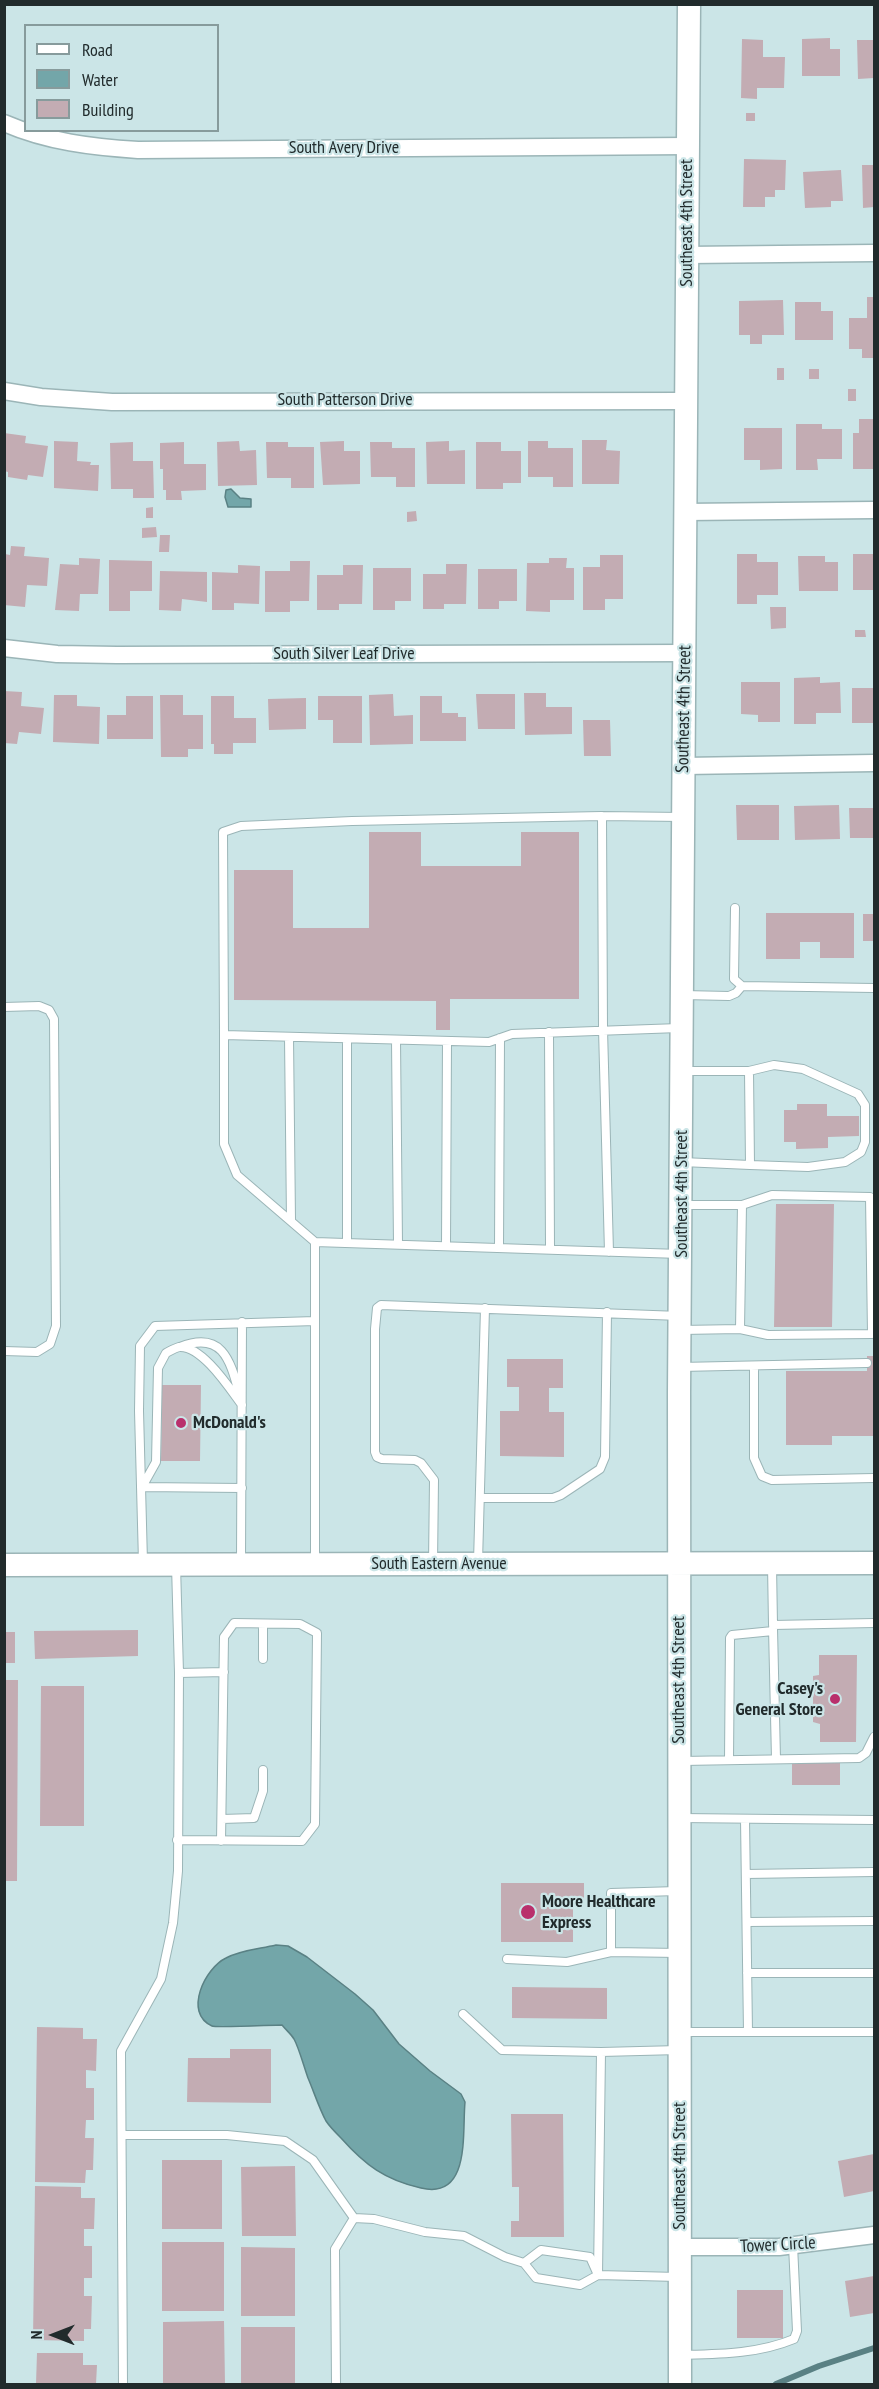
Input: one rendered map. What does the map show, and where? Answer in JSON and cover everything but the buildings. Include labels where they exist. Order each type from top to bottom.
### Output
[{"type":"main road","name":"Southeast 4th Street","points":[[680,2385],[678,1761],[689,4]]},
{"type":"main road","name":"South Eastern Avenue","points":[[4,1564],[874,1563]]},
{"type":"street","name":"South Avery Drive","points":[[4,123],[24,131]]},
{"type":"street","name":"South Avery Drive","points":[[26,132],[65,143],[138,150],[688,146]]},
{"type":"street","points":[[687,255],[874,253]]},
{"type":"street","name":"South Patterson Drive","points":[[4,391],[41,398],[112,402],[687,401]]},
{"type":"street","points":[[685,512],[874,510]]},
{"type":"street","name":"South Silver Leaf Drive","points":[[4,648],[57,654],[117,655],[685,653]]},
{"type":"street","points":[[684,766],[874,763]]},
{"type":"street","name":"Tower Circle","points":[[680,2247],[793,2245],[874,2235]]},
{"type":"lane","points":[[602,816],[603,1029],[609,1252]]},
{"type":"lane","points":[[681,1254],[315,1242],[237,1176],[224,1144],[223,832],[242,826],[341,821],[602,816],[683,817]]},
{"type":"lane","points":[[735,908],[734,979],[742,986],[874,988]]},
{"type":"lane","points":[[682,994],[729,996],[736,993],[742,986]]},
{"type":"lane","points":[[4,1007],[39,1006],[49,1010],[54,1019],[56,1302],[56,1326],[50,1344],[36,1352],[4,1351]]},
{"type":"lane","points":[[224,1035],[489,1042],[512,1034],[682,1028]]},
{"type":"lane","points":[[549,1032],[550,1250]]},
{"type":"lane","points":[[289,1037],[291,1221]]},
{"type":"lane","points":[[498,1248],[500,1038]]},
{"type":"lane","points":[[347,1039],[347,1243]]},
{"type":"lane","points":[[396,1040],[398,1245]]},
{"type":"lane","points":[[446,1246],[447,1041]]},
{"type":"lane","points":[[682,1071],[749,1071],[774,1065],[803,1069],[858,1094],[865,1105],[865,1142],[861,1152],[845,1162],[808,1167],[682,1162]]},
{"type":"lane","points":[[749,1071],[750,1165]]},
{"type":"lane","points":[[433,1564],[434,1480],[421,1463],[415,1460],[376,1457],[375,1312],[381,1305],[607,1312],[740,1329],[768,1335],[872,1334],[870,1197],[772,1194],[742,1205],[682,1205]]},
{"type":"lane","points":[[740,1329],[742,1205]]},
{"type":"lane","points":[[315,1242],[315,1564]]},
{"type":"lane","points":[[478,1564],[484,1308]]},
{"type":"lane","points":[[480,1498],[554,1498],[600,1469],[605,1457],[607,1312]]},
{"type":"lane","points":[[143,1564],[140,1346],[155,1326],[315,1321]]},
{"type":"lane","points":[[242,1322],[242,1564]]},
{"type":"lane","points":[[141,1487],[156,1462],[158,1368],[166,1353],[194,1341],[210,1342],[223,1351],[232,1366],[242,1405]]},
{"type":"lane","points":[[180,1347],[194,1351],[219,1374],[242,1405]]},
{"type":"lane","points":[[680,1367],[867,1364]]},
{"type":"lane","points":[[754,1366],[754,1458],[762,1476],[772,1480],[874,1478]]},
{"type":"lane","points":[[141,1487],[242,1488]]},
{"type":"lane","points":[[772,1563],[776,1759]]},
{"type":"lane","points":[[123,2385],[121,2051],[161,1979],[173,1923],[178,1871],[179,1672],[176,1564]]},
{"type":"lane","points":[[177,1840],[302,1841],[315,1824],[317,1633],[300,1624],[234,1623],[224,1637],[221,1840]]},
{"type":"lane","points":[[729,1760],[730,1638],[732,1635],[738,1632],[773,1628],[874,1623]]},
{"type":"lane","points":[[263,1624],[263,1659]]},
{"type":"lane","points":[[179,1672],[224,1672]]},
{"type":"lane","points":[[678,1761],[859,1758],[866,1753],[874,1737]]},
{"type":"lane","points":[[222,1819],[254,1818],[263,1791],[263,1770]]},
{"type":"lane","points":[[678,1818],[874,1820]]},
{"type":"lane","points":[[745,1819],[748,2032]]},
{"type":"lane","points":[[746,1874],[874,1872]]},
{"type":"lane","points":[[611,1952],[611,1893],[679,1891]]},
{"type":"lane","points":[[747,1922],[874,1921]]},
{"type":"lane","points":[[507,1959],[567,1962],[611,1952],[679,1953]]},
{"type":"lane","points":[[747,1973],[874,1973]]},
{"type":"lane","points":[[463,2014],[502,2050],[601,2052],[748,2032],[874,2032]]},
{"type":"lane","points":[[598,2275],[601,2052]]},
{"type":"lane","points":[[122,2135],[227,2135],[285,2141],[313,2160],[354,2218]]},
{"type":"lane","points":[[354,2218],[374,2219],[425,2232],[464,2236],[505,2257],[524,2263],[536,2278],[580,2285],[598,2275],[680,2277]]},
{"type":"lane","points":[[336,2385],[334,2248],[354,2218]]},
{"type":"lane","points":[[680,2355],[752,2350],[794,2339],[796,2331],[793,2245]]},
{"type":"lane","points":[[524,2263],[541,2250],[590,2257],[598,2275]]},
{"type":"water","points":[[231,489],[240,498],[251,499],[251,507],[228,507],[225,497],[226,490]]},
{"type":"water","points":[[276,1945],[288,1946],[307,1957],[355,1994],[373,2010],[399,2044],[461,2094],[465,2102],[461,2161],[449,2184],[437,2189],[408,2185],[386,2176],[367,2164],[326,2121],[296,2043],[282,2025],[216,2027],[203,2020],[199,2011],[200,1991],[218,1963],[238,1953]]},
{"type":"waterway","points":[[776,2384],[819,2366],[874,2348]]},
{"type":"place","name":"McDonald's","points":[[181,1423]]},
{"type":"place","name":"Casey's General Store","points":[[835,1699]]},
{"type":"place","name":"Moore Healthcare Express","points":[[528,1912]]}]
